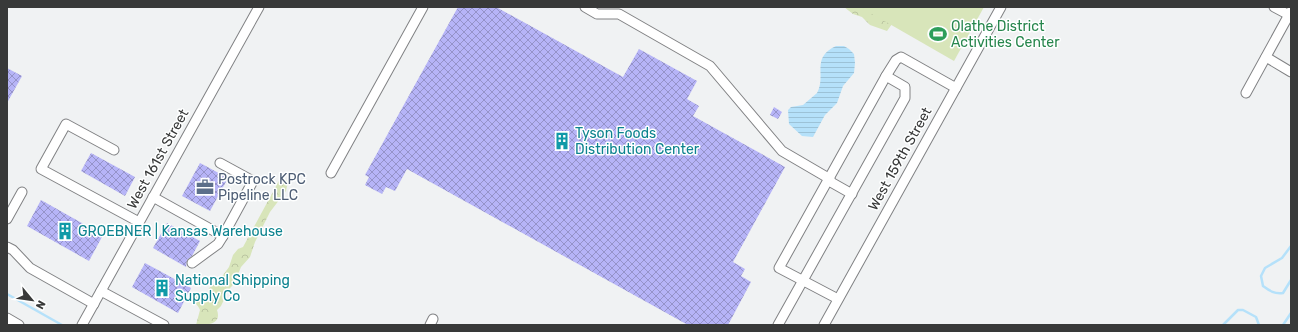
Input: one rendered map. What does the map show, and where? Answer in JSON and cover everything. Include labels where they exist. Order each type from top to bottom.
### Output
[{"type":"street","name":"West 161st Street","points":[[82,325],[259,7]]},
{"type":"street","points":[[331,173],[423,7]]},
{"type":"street","points":[[584,7],[597,14],[619,14],[710,66],[782,151],[852,194]]},
{"type":"street","name":"West 159th Street","points":[[824,325],[1001,7]]},
{"type":"street","points":[[1246,93],[1290,13],[1274,7]]},
{"type":"street","points":[[838,299],[780,268],[886,76],[896,60],[901,57],[956,88]]},
{"type":"street","points":[[1266,57],[1291,72]]},
{"type":"street","points":[[778,325],[905,98],[905,87],[886,76]]},
{"type":"street","points":[[114,150],[66,124],[41,168],[139,222]]},
{"type":"street","points":[[192,263],[218,244],[253,181],[220,163]]},
{"type":"street","points":[[7,219],[22,192]]},
{"type":"street","points":[[153,197],[223,236]]},
{"type":"street","points":[[7,247],[13,250],[30,268],[94,304]]},
{"type":"street","points":[[102,291],[164,325]]},
{"type":"street","points":[[7,318],[19,325]]},
{"type":"green space","points":[[844,7],[863,7],[892,24],[887,31],[870,25],[862,17],[853,14]]},
{"type":"green space","name":"Olathe District Activities Center","points":[[860,7],[984,7],[954,61]]},
{"type":"green space","points":[[281,177],[288,181],[286,191],[270,212],[255,242],[250,257],[241,267],[234,284],[229,289],[221,306],[217,310],[217,319],[209,324],[196,325],[200,310],[195,302],[197,296],[204,296],[206,299],[209,288],[218,282],[229,267],[233,255],[238,249],[243,247]]},
{"type":"water","points":[[836,46],[844,46],[854,54],[854,73],[843,86],[837,103],[825,115],[813,137],[802,136],[789,124],[788,110],[791,107],[803,105],[817,93],[821,80],[820,67],[823,56]]},
{"type":"building","name":"Tyson Foods Distribution Center","points":[[458,7],[496,7],[623,77],[639,49],[697,81],[687,99],[699,106],[693,116],[785,167],[733,262],[745,269],[741,276],[751,282],[728,325],[688,325],[407,169],[395,191],[386,187],[382,194],[365,185],[369,177],[365,175]]},
{"type":"building","points":[[7,68],[22,76],[7,103]]},
{"type":"building","points":[[774,107],[782,112],[778,119],[770,115]]},
{"type":"building","points":[[91,153],[135,177],[125,196],[81,171]]},
{"type":"building","name":"Postrock KPC Pipeline LLC","points":[[200,163],[228,178],[210,211],[182,196]]},
{"type":"building","name":"GROEBNER | Kansas Warehouse","points":[[41,200],[103,235],[89,261],[27,226]]},
{"type":"building","points":[[167,223],[200,241],[192,256],[187,260],[186,267],[153,248]]},
{"type":"building","name":"National Shipping Supply Co","points":[[145,263],[191,288],[178,313],[132,287]]},
{"type":"waterway","points":[[1291,246],[1282,258],[1265,268],[1261,276],[1263,286],[1275,293],[1283,293],[1291,280]]},
{"type":"waterway","points":[[7,294],[62,325]]},
{"type":"waterway","points":[[1223,325],[1238,310],[1243,310],[1256,317],[1259,325]]},
{"type":"waterway","points":[[1283,325],[1291,313]]},
{"type":"place","name":"Olathe District Activities Center","points":[[938,34]]},
{"type":"place","name":"Tyson Foods Distribution Center","points":[[562,141]]},
{"type":"place","name":"Postrock KPC Pipeline LLC","points":[[205,187]]},
{"type":"place","name":"GROEBNER | Kansas Warehouse","points":[[65,231]]},
{"type":"place","name":"National Shipping Supply Co","points":[[162,288]]}]
